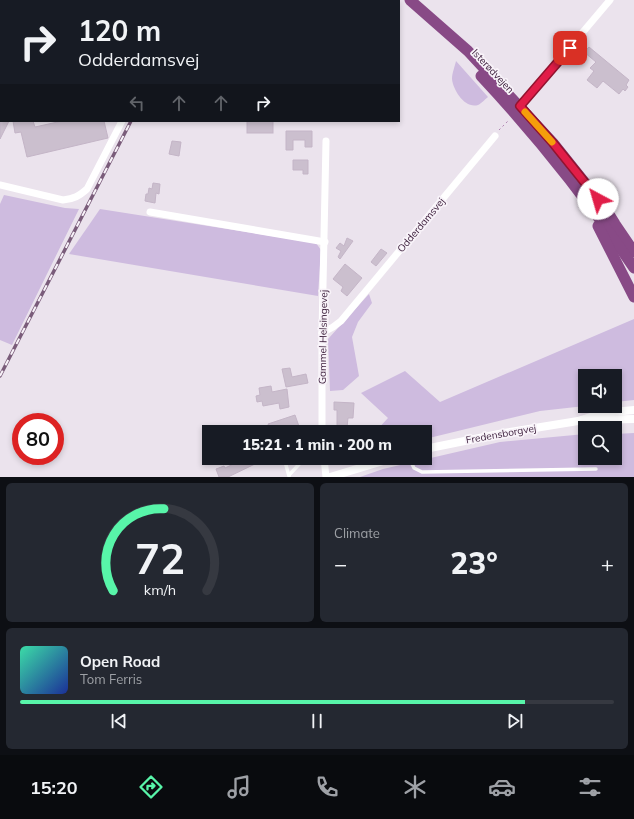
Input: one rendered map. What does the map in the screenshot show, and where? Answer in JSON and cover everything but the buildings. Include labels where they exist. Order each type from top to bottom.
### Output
[{"type":"highway","name":"Isterødvejen","points":[[410,0],[468,51],[517,110],[583,197],[634,268]]},
{"type":"highway","points":[[421,0],[468,51]]},
{"type":"highway","name":"Isterødvejen","points":[[436,24],[451,44],[517,110],[553,143],[605,208],[634,252]]},
{"type":"highway","points":[[583,197],[634,297]]},
{"type":"highway","points":[[605,208],[634,241]]},
{"type":"street","points":[[517,110],[610,0]]},
{"type":"street","points":[[0,185],[63,200],[73,199],[79,196],[87,189],[121,122]]},
{"type":"street","name":"Odderdamsvej","points":[[322,333],[333,327],[341,320],[495,136]]},
{"type":"street","name":"Gammel Helsingevej","points":[[322,425],[322,333],[326,141]]},
{"type":"street","points":[[150,212],[325,242]]},
{"type":"street","name":"Fredensborgvej","points":[[578,421],[603,413],[634,410]]},
{"type":"street","name":"Fredensborgvej","points":[[432,448],[504,432],[578,421],[634,419]]},
{"type":"street","points":[[325,465],[326,477]]},
{"type":"street","points":[[330,477],[370,465]]},
{"type":"lane","points":[[286,465],[289,476]]},
{"type":"lane","points":[[289,476],[299,465]]},
{"type":"lane","points":[[412,465],[414,468],[422,472],[596,469]]},
{"type":"path","points":[[495,136],[517,110]]},
{"type":"shaded area","points":[[456,61],[488,97],[478,105],[469,104],[460,98],[457,93],[452,79]]},
{"type":"shaded area","points":[[4,195],[65,208],[79,209],[12,345],[0,340],[0,204]]},
{"type":"shaded area","points":[[100,209],[316,243],[321,250],[318,296],[69,254]]},
{"type":"shaded area","points":[[369,294],[372,303],[358,322],[352,337],[359,376],[343,390],[330,391],[328,339]]},
{"type":"shaded area","points":[[634,319],[634,400],[622,401],[622,369],[578,369],[578,407],[540,411],[432,437],[432,425],[382,425],[388,418],[361,393],[405,371],[440,402]]},
{"type":"shaded area","points":[[634,433],[634,477],[360,477],[400,465],[432,465],[432,458],[500,442],[578,435],[578,465],[622,465],[622,434]]},
{"type":"railway","points":[[0,376],[130,122]]},
{"type":"slow traffic","points":[[525,112],[552,142]]},
{"type":"route","points":[[570,48],[520,106],[553,143],[598,199]]}]
